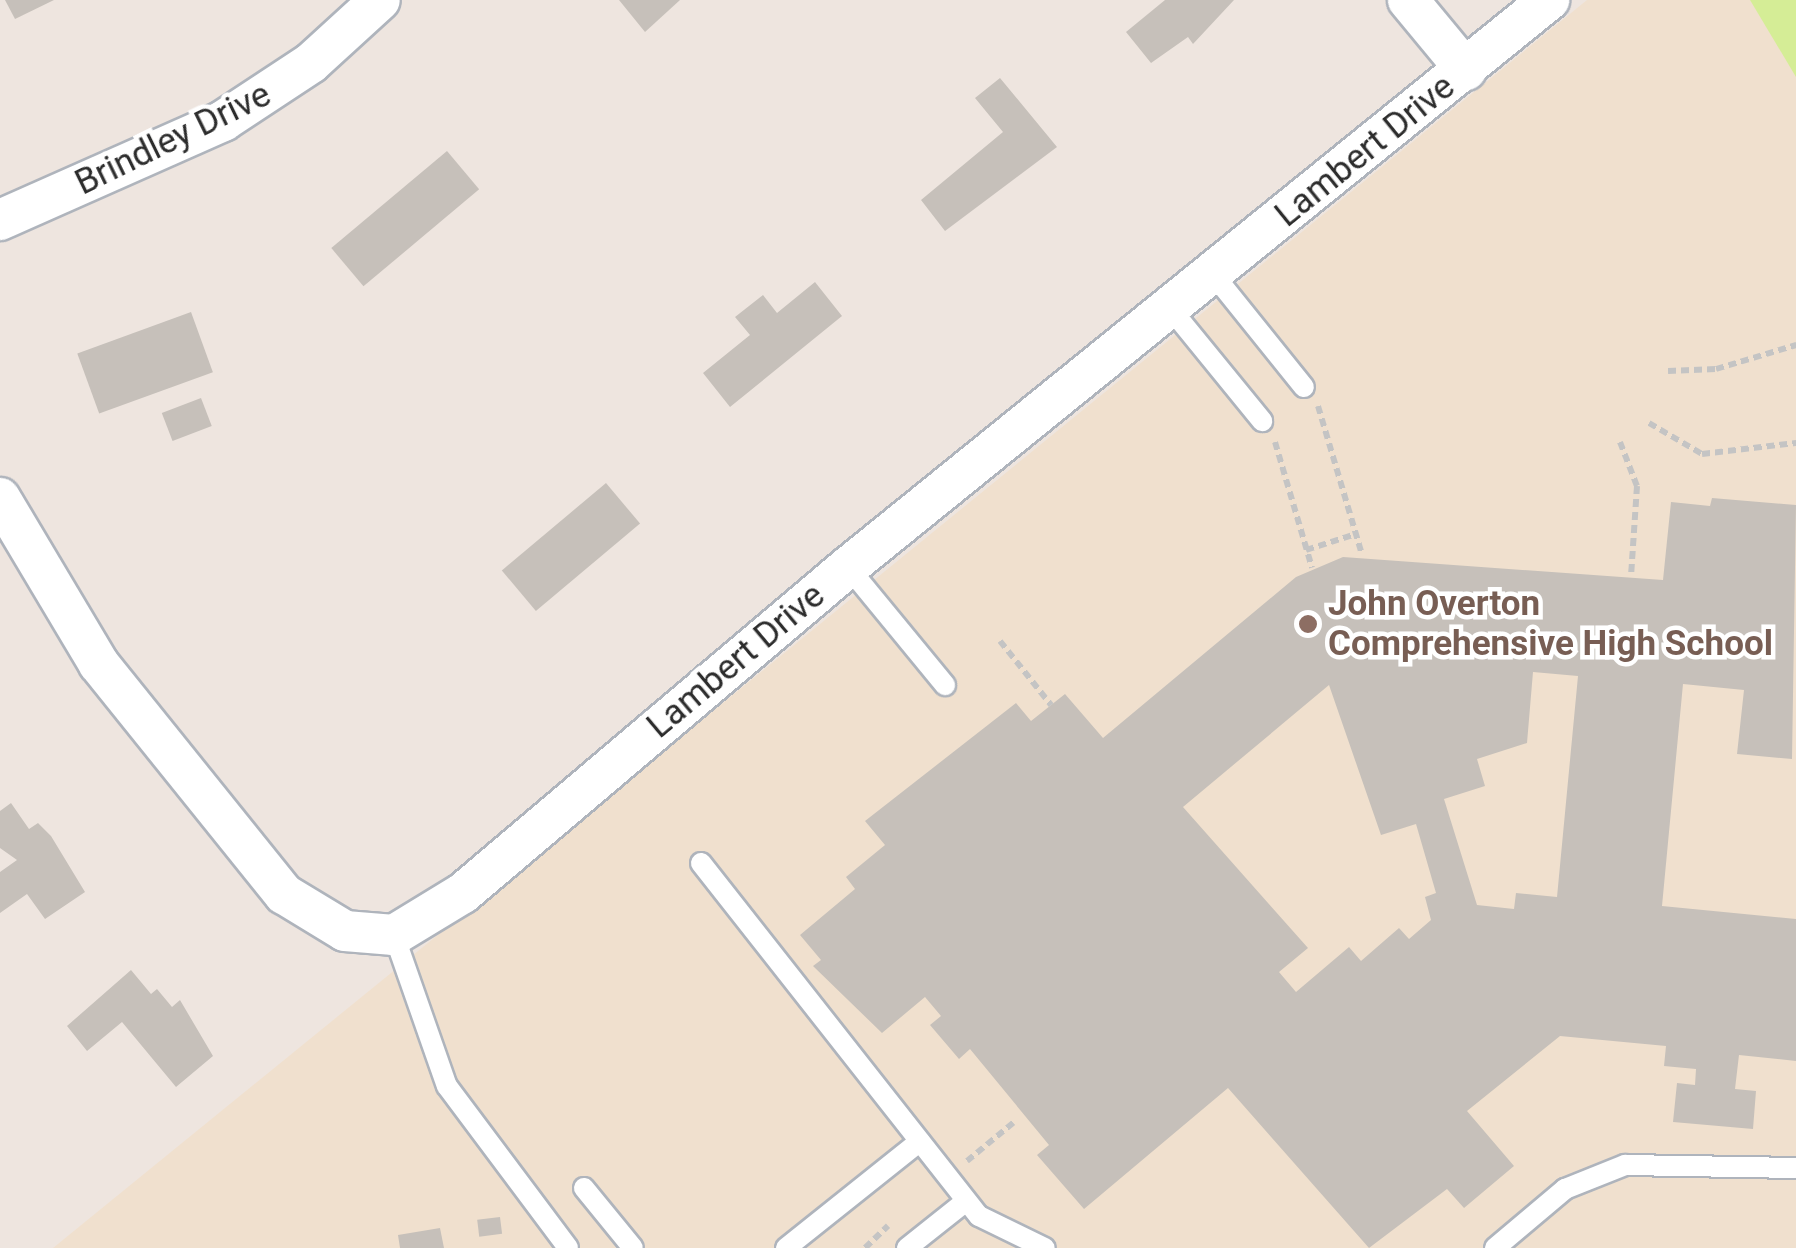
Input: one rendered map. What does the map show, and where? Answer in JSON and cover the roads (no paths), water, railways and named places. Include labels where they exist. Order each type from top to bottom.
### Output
[{"type":"street","name":"Brindley Drive","points":[[0,220],[236,113],[311,64],[380,0]]},
{"type":"street","points":[[1408,0],[1466,70]]},
{"type":"street","name":"Lambert Drive","points":[[394,935],[462,893],[848,566],[1549,0]]},
{"type":"street","points":[[0,498],[79,637],[284,894],[325,924],[394,935]]},
{"type":"lane","points":[[1213,274],[1310,392]]},
{"type":"lane","points":[[1170,308],[1268,429]]},
{"type":"lane","points":[[848,566],[945,685]]},
{"type":"lane","points":[[702,863],[966,1201],[1044,1248]]},
{"type":"lane","points":[[394,935],[446,1086],[568,1248]]},
{"type":"lane","points":[[786,1248],[920,1141]]},
{"type":"lane","points":[[1495,1248],[1564,1188],[1624,1165],[1796,1168]]},
{"type":"lane","points":[[584,1188],[634,1248]]},
{"type":"lane","points":[[906,1248],[966,1201]]},
{"type":"place","name":"John Overton Comprehensive High School","points":[[1308,624]]}]
